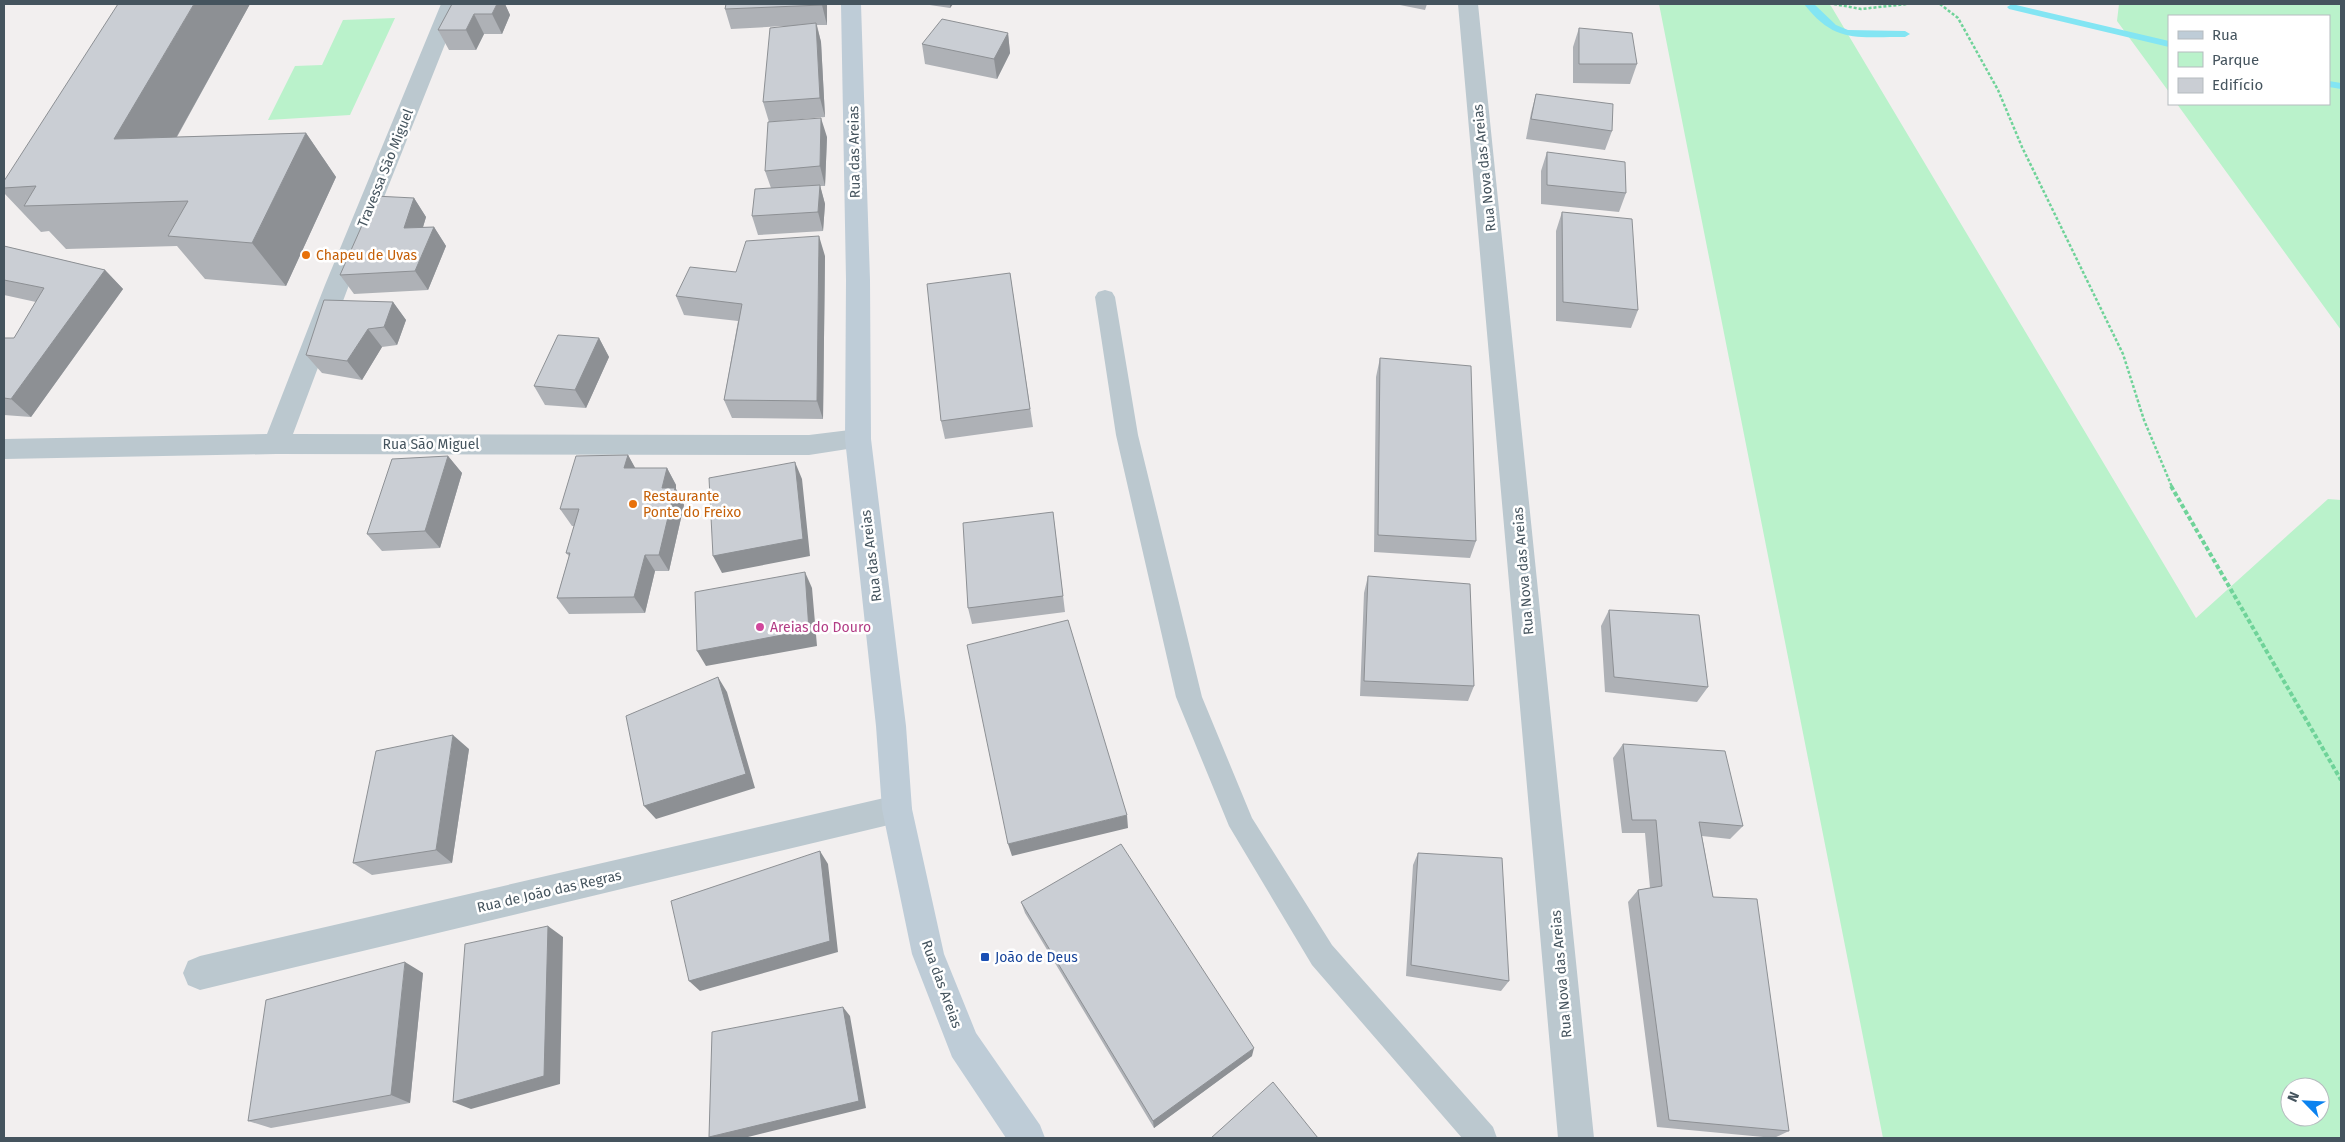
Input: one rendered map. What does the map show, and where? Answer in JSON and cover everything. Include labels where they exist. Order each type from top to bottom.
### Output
[{"type":"street","name":"Travessa São Miguel","points":[[276,444],[337,285],[451,4]]},
{"type":"street","name":"Rua das Areias","points":[[851,4],[858,280],[858,440],[891,726],[897,809],[928,954],[964,1045],[1027,1138]]},
{"type":"street","name":"Rua Nova das Areias","points":[[1468,4],[1576,1138]]},
{"type":"street","name":"Rua São Miguel","points":[[4,449],[276,444],[809,445],[858,440]]},
{"type":"street","name":"Rua de João das Regras","points":[[200,973],[897,809]]},
{"type":"lane","points":[[1105,296],[1127,435],[1189,697],[1242,826],[1322,955],[1482,1138]]},
{"type":"path","points":[[1834,4],[1861,9],[1907,4]]},
{"type":"path","points":[[1940,4],[1958,18],[1998,90],[2022,147],[2123,354],[2169,483],[2341,780]]},
{"type":"green space","points":[[1659,4],[1829,4],[1831,6],[2196,618],[2328,499],[2341,500],[2341,1138],[1883,1138]]},
{"type":"green space","points":[[2119,4],[2341,4],[2341,330],[2178,105],[2330,105],[2330,15],[2168,15],[2168,91],[2117,21]]},
{"type":"green space","points":[[395,18],[350,115],[268,120],[295,66],[322,65],[343,20]]},
{"type":"building","points":[[118,4],[194,4],[114,139],[306,133],[252,243],[168,236],[188,201],[24,206],[36,186],[4,188],[4,181]]},
{"type":"building","points":[[452,4],[497,4],[492,14],[474,14],[466,30],[438,30]]},
{"type":"building","points":[[726,4],[822,4],[822,5],[725,9]]},
{"type":"building","points":[[942,19],[1008,33],[994,59],[922,44]]},
{"type":"building","points":[[816,23],[820,98],[763,102],[770,28]]},
{"type":"building","points":[[1579,28],[1632,33],[1637,64],[1579,64]]},
{"type":"building","points":[[1536,94],[1613,104],[1612,131],[1531,119]]},
{"type":"building","points":[[821,118],[820,166],[765,171],[768,122]]},
{"type":"building","points":[[1547,152],[1625,162],[1626,193],[1547,185]]},
{"type":"building","points":[[820,185],[818,212],[752,216],[755,189]]},
{"type":"building","points":[[375,196],[414,198],[404,228],[434,227],[415,271],[340,275]]},
{"type":"building","points":[[1562,212],[1632,219],[1638,310],[1563,302]]},
{"type":"building","points":[[819,236],[817,401],[724,400],[742,304],[676,296],[690,267],[736,272],[746,241]]},
{"type":"building","points":[[4,246],[105,270],[11,399],[4,398],[4,338],[14,338],[44,288],[4,280]]},
{"type":"building","points":[[1010,273],[1030,409],[941,421],[927,284]]},
{"type":"building","points":[[324,300],[393,302],[384,327],[368,329],[347,361],[306,355]]},
{"type":"building","points":[[558,335],[599,338],[575,390],[534,386]]},
{"type":"building","points":[[1380,358],[1471,366],[1476,541],[1378,535]]},
{"type":"building","points":[[628,455],[624,468],[667,468],[662,488],[675,488],[659,555],[645,555],[634,597],[557,598],[570,553],[566,553],[579,509],[560,509],[576,456]]},
{"type":"building","points":[[448,456],[425,531],[367,534],[392,459]]},
{"type":"building","points":[[795,462],[803,539],[713,556],[709,478]]},
{"type":"building","points":[[1053,512],[1063,596],[968,608],[963,523]]},
{"type":"building","name":"Areias do Douro","points":[[805,572],[809,630],[697,651],[695,592]]},
{"type":"building","points":[[1368,576],[1470,584],[1474,686],[1364,681]]},
{"type":"building","points":[[1609,610],[1699,615],[1708,687],[1614,677]]},
{"type":"building","points":[[1068,620],[1127,815],[1008,844],[967,645]]},
{"type":"building","points":[[718,677],[746,774],[644,806],[626,716]]},
{"type":"building","points":[[453,735],[436,850],[353,863],[376,751]]},
{"type":"building","points":[[1623,744],[1725,751],[1743,826],[1699,822],[1713,897],[1757,899],[1789,1131],[1669,1120],[1638,890],[1662,886],[1656,820],[1632,820]]},
{"type":"building","points":[[1121,844],[1254,1048],[1153,1121],[1021,902]]},
{"type":"building","points":[[820,851],[830,941],[689,981],[671,901]]},
{"type":"building","points":[[1418,853],[1502,858],[1509,981],[1411,965]]},
{"type":"building","points":[[548,926],[544,1076],[453,1102],[465,944]]},
{"type":"building","points":[[405,962],[391,1095],[248,1121],[266,1000]]},
{"type":"building","points":[[843,1007],[859,1101],[709,1137],[712,1032]]},
{"type":"building","points":[[1273,1082],[1318,1138],[1211,1138]]},
{"type":"waterway","points":[[1809,4],[1832,27],[1846,33],[1905,34]]},
{"type":"waterway","points":[[2012,7],[2168,44]]},
{"type":"waterway","points":[[2330,84],[2341,86]]},
{"type":"place","name":"Chapeu de Uvas","points":[[306,255]]},
{"type":"place","name":"Restaurante Ponte do Freixo","points":[[633,504]]},
{"type":"place","name":"Areias do Douro","points":[[760,627]]},
{"type":"place","name":"João de Deus","points":[[985,957]]}]
